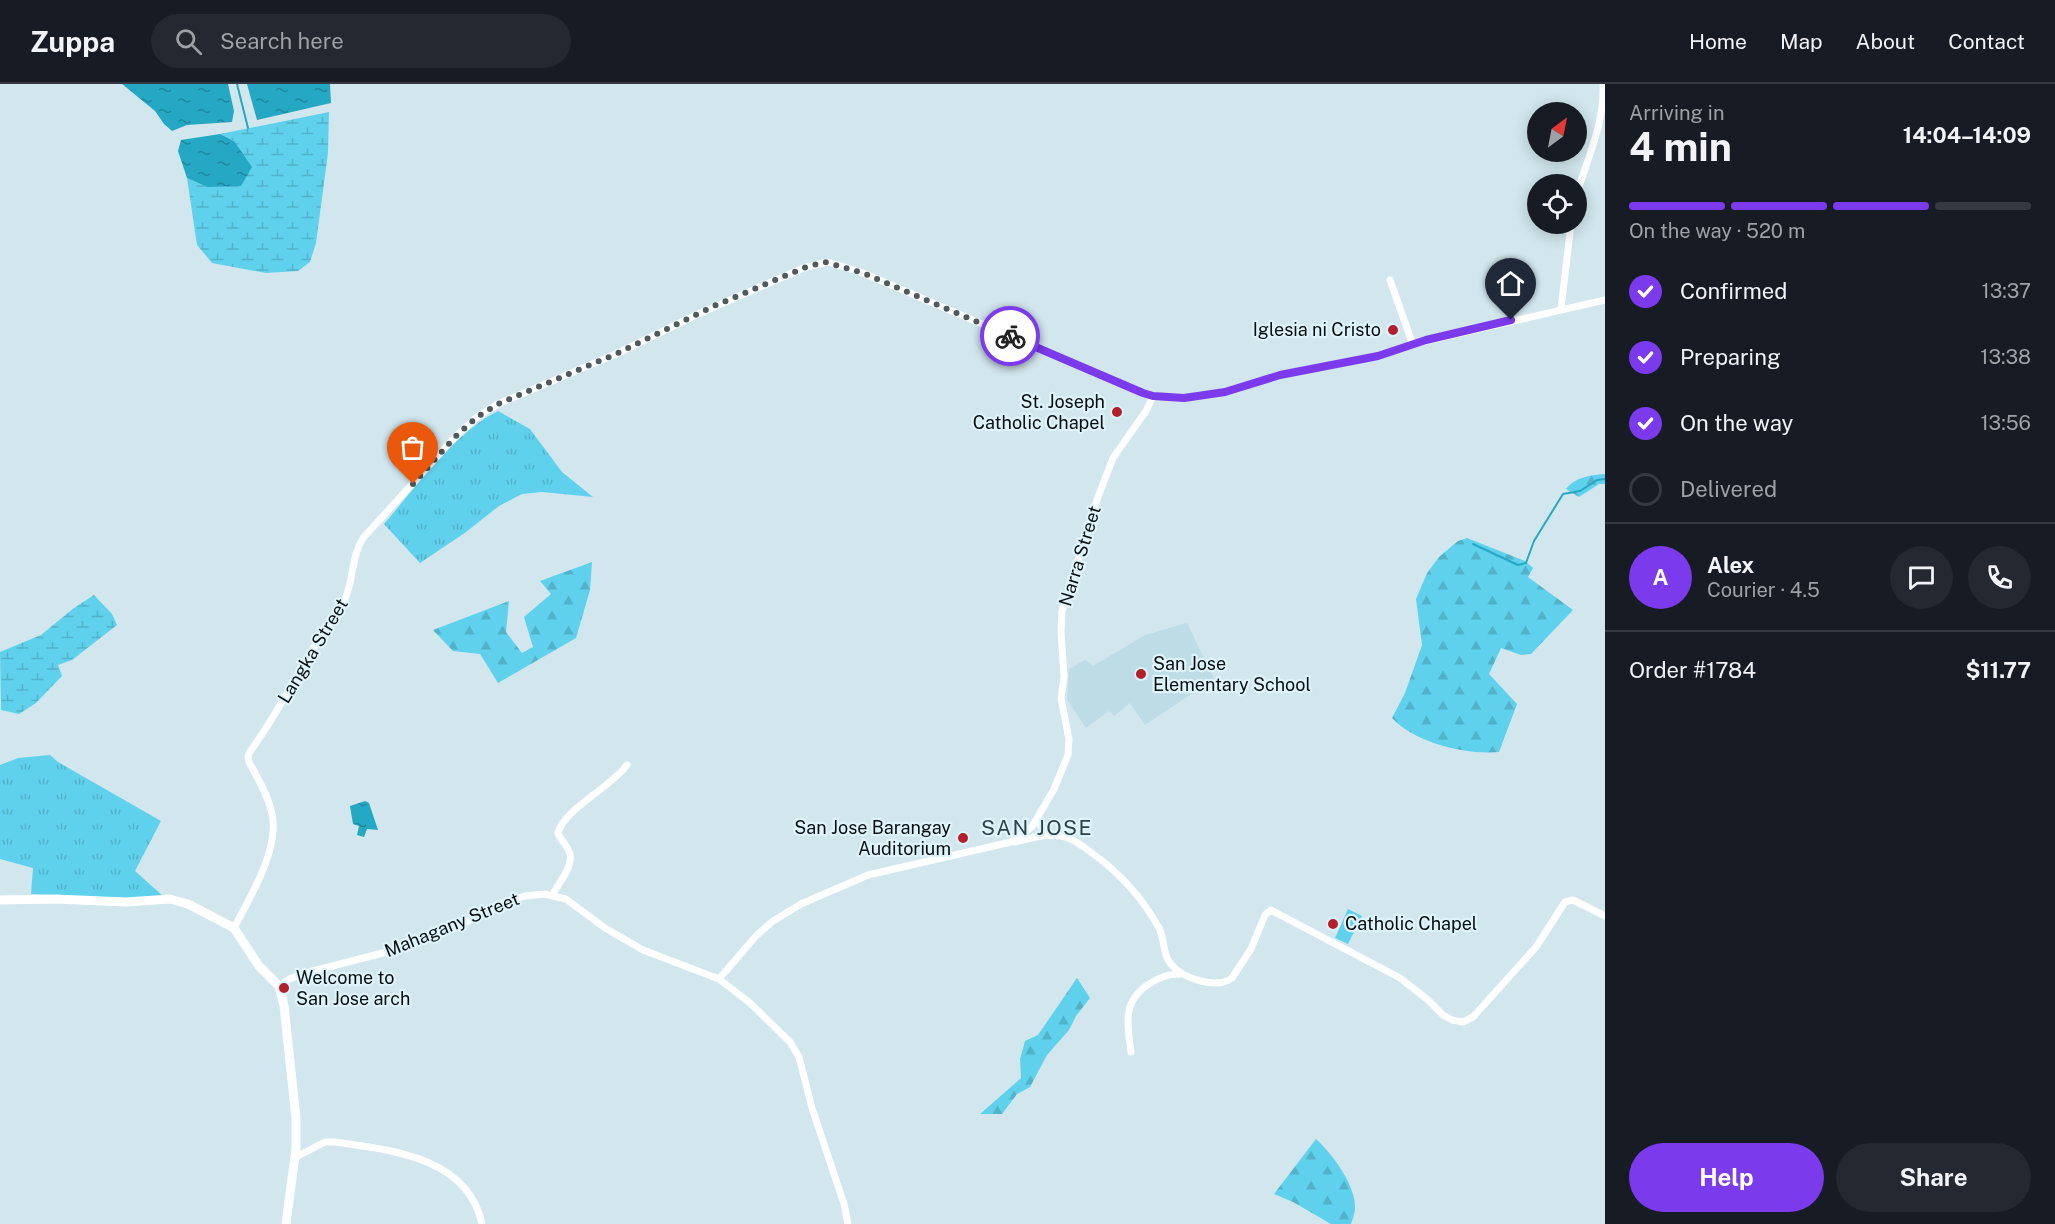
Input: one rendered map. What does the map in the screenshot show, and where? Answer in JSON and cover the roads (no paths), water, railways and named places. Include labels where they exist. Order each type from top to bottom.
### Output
[{"type":"street","points":[[1583,174],[1599,125],[1604,101],[1603,84]]},
{"type":"street","points":[[1561,309],[1570,234]]},
{"type":"street","name":"Langka Street","points":[[234,928],[268,856],[273,835],[273,816],[270,805],[249,762],[249,753],[265,732],[340,608],[349,590],[355,553],[363,538],[455,437],[477,417],[498,404],[616,354],[714,306],[806,267],[825,262],[863,273],[1057,358],[1153,396]]},
{"type":"street","points":[[1390,280],[1413,345]]},
{"type":"street","points":[[1153,396],[1184,398],[1225,392],[1280,375],[1378,356],[1413,345],[1605,300]]},
{"type":"street","name":"Narra Street","points":[[719,979],[756,936],[773,921],[801,904],[868,875],[1011,843],[1026,833],[1037,819],[1063,770],[1068,755],[1069,740],[1061,698],[1064,677],[1062,611],[1098,497],[1113,458],[1146,411],[1153,396]]},
{"type":"street","points":[[627,765],[614,780],[569,814],[560,825],[558,833],[566,846],[570,859],[553,894],[566,899],[605,928],[643,950],[719,979],[750,1004],[790,1042],[799,1057],[848,1224]]},
{"type":"street","points":[[1037,819],[1046,835]]},
{"type":"street","points":[[1011,843],[1046,835],[1062,836],[1071,839],[1112,867],[1137,894],[1160,930],[1167,958],[1175,970],[1183,974],[1212,982],[1229,980],[1246,959],[1265,915],[1271,910],[1400,978],[1443,1015],[1459,1023],[1473,1017],[1508,975],[1532,952],[1557,913],[1569,900],[1605,916]]},
{"type":"street","name":"Mahagany Street","points":[[279,987],[288,979],[412,944],[453,929],[505,902],[535,894],[553,894]]},
{"type":"street","points":[[0,900],[55,899],[126,902],[170,899],[188,904],[234,928],[260,966],[279,987],[284,1006],[296,1118],[296,1157],[286,1224]]},
{"type":"street","points":[[1131,1052],[1128,1021],[1133,998],[1140,990],[1165,975],[1183,974]]},
{"type":"street","points":[[296,1157],[325,1143],[335,1142],[402,1154],[431,1162],[462,1185],[471,1197],[482,1224]]},
{"type":"water","points":[[122,84],[228,84],[234,111],[232,122],[187,125],[172,131],[155,111]]},
{"type":"water","points":[[247,84],[330,84],[331,103],[257,120]]},
{"type":"water","points":[[220,134],[234,141],[252,167],[241,186],[207,187],[187,178],[178,151],[181,140]]},
{"type":"water","points":[[365,801],[369,803],[378,830],[367,829],[364,837],[357,835],[359,826],[353,824],[350,806]]},
{"type":"waterway","points":[[237,84],[248,128]]},
{"type":"waterway","points":[[1473,544],[1518,565],[1526,563],[1534,541],[1563,494],[1580,491],[1597,480],[1605,479]]},
{"type":"place","name":"Iglesia ni Cristo","points":[[1393,330]]},
{"type":"place","name":"St. Joseph Catholic Chapel","points":[[1117,412]]},
{"type":"place","name":"San Jose Elementary School","points":[[1141,674]]},
{"type":"place","name":"San Jose Barangay Auditorium","points":[[963,838]]},
{"type":"place","name":"Catholic Chapel","points":[[1333,924]]},
{"type":"place","name":"Welcome to San Jose arch","points":[[284,988]]},
{"type":"district","name":"SAN JOSE","points":[[1037,828]]}]
